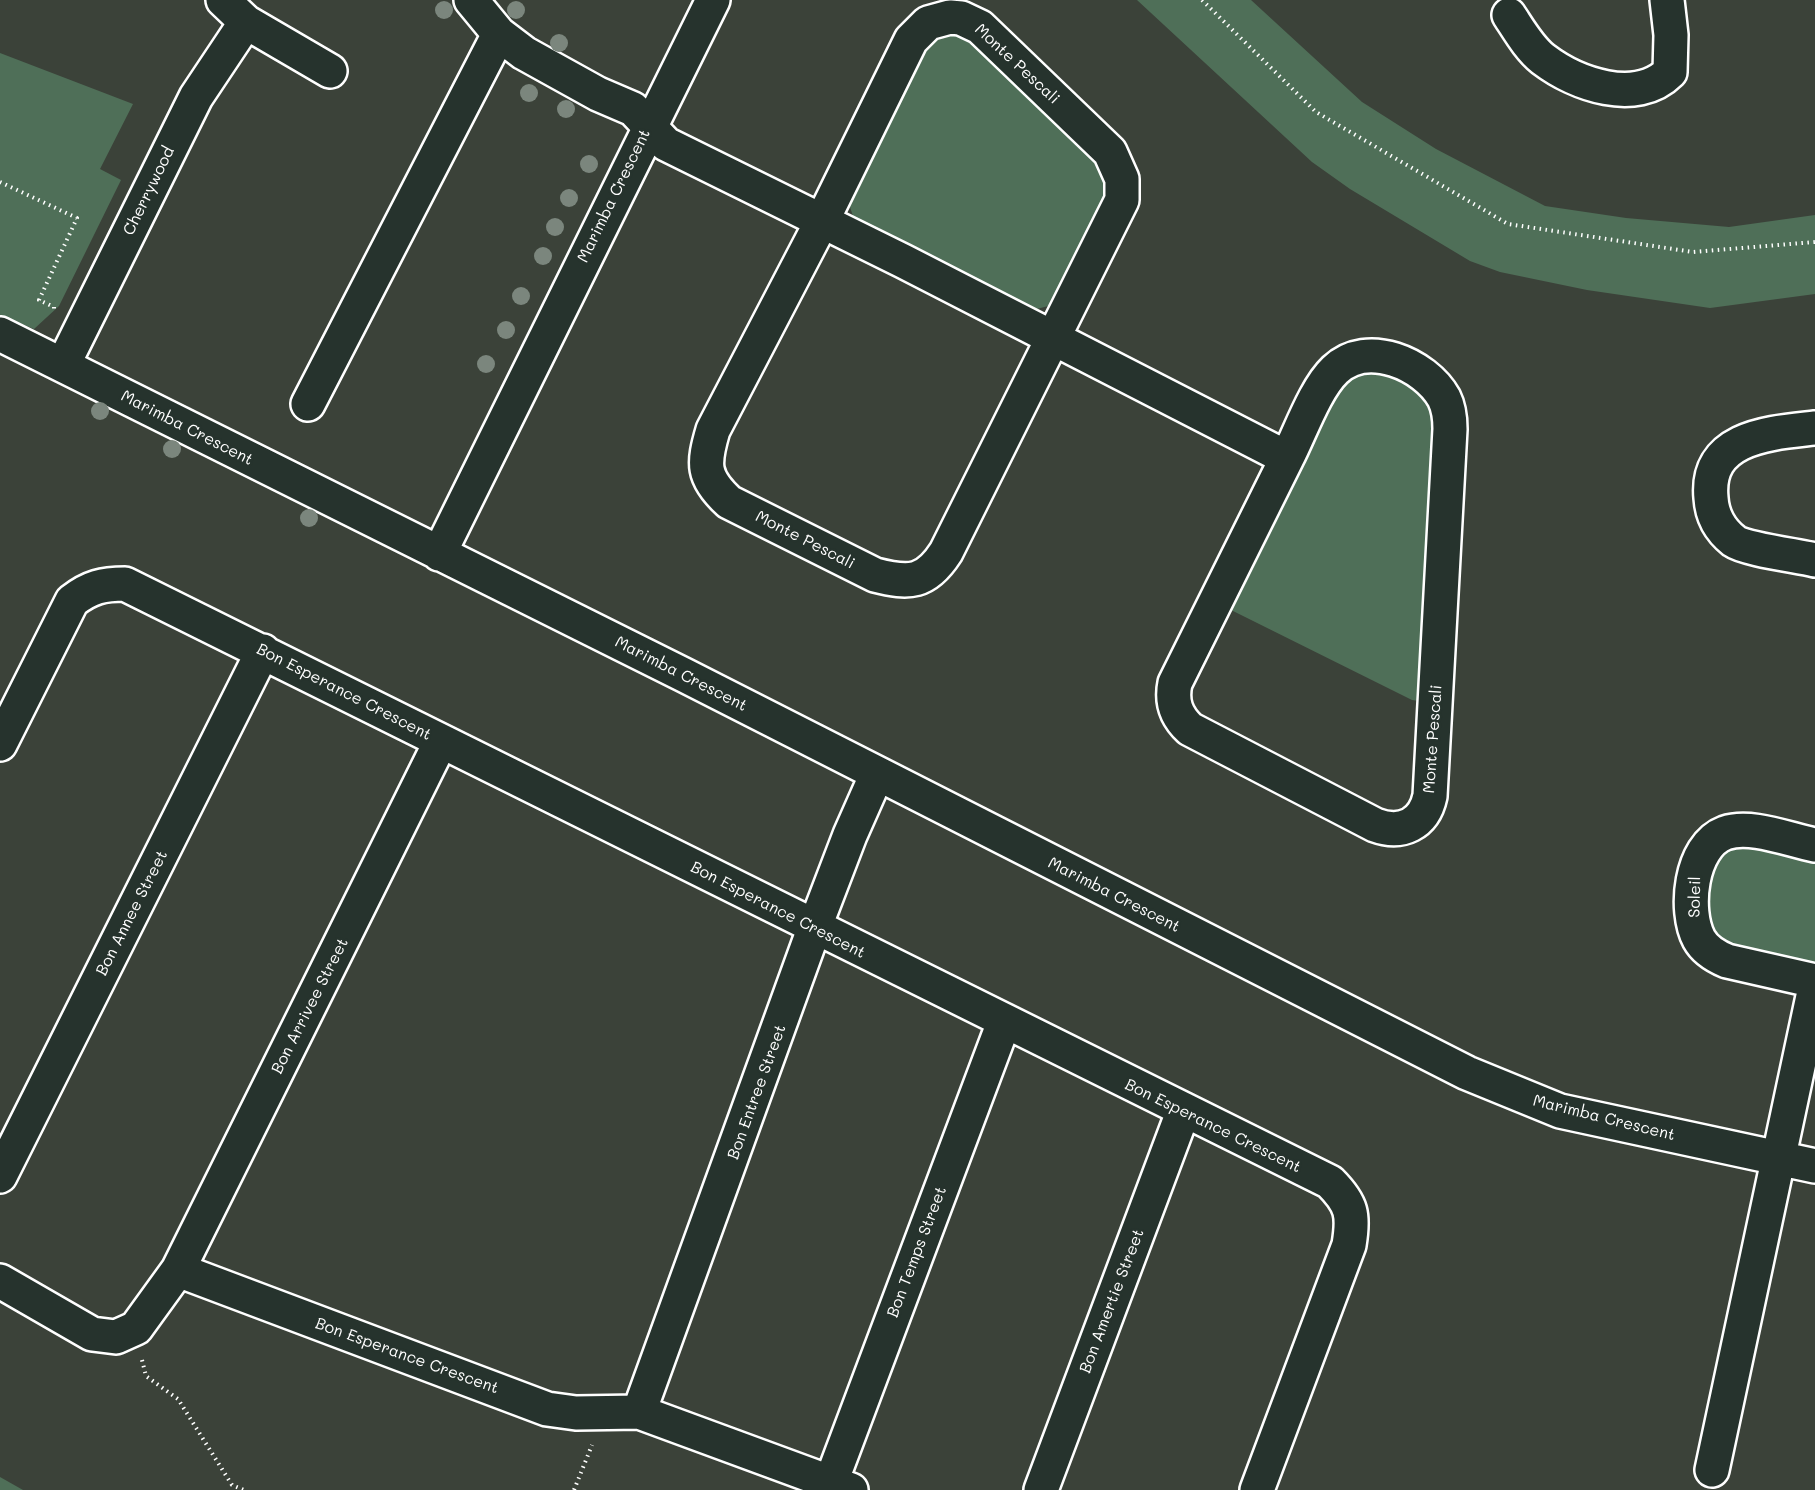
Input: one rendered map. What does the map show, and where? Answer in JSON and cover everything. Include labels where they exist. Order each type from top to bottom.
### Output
[{"type":"street","points":[[223,0],[246,22],[330,71]]},
{"type":"street","points":[[471,0],[499,34],[551,69],[633,109],[666,144],[1287,458]]},
{"type":"street","name":"Marimba Crescent","points":[[439,554],[648,127],[713,0]]},
{"type":"street","points":[[1509,15],[1542,58],[1572,76],[1622,90],[1648,88],[1670,72],[1671,35],[1667,0]]},
{"type":"street","name":"Monte Pescali","points":[[950,17],[971,22],[1110,152],[1120,169],[1124,189],[1119,211],[946,552],[934,571],[922,578],[897,580],[875,575],[729,502],[713,487],[707,474],[706,454],[713,430],[822,221],[919,30],[939,19],[950,17]]},
{"type":"street","name":"Cherrywood","points":[[69,352],[196,97],[246,22]]},
{"type":"street","points":[[308,404],[499,34]]},
{"type":"street","name":"Marimba Crescent","points":[[0,334],[69,352],[439,554],[1467,1073],[1527,1100],[1600,1120],[1815,1166]]},
{"type":"street","name":"Monte Pescali","points":[[1370,355],[1395,360],[1428,379],[1445,400],[1450,429],[1431,796],[1423,815],[1406,828],[1396,830],[1375,825],[1190,729],[1176,711],[1173,702],[1175,683],[1287,458],[1326,379],[1347,361],[1370,355]]},
{"type":"street","points":[[1815,428],[1761,435],[1741,443],[1722,456],[1712,473],[1710,493],[1712,513],[1735,542],[1815,560]]},
{"type":"street","name":"Bon Esperance Crescent","points":[[0,744],[72,601],[88,589],[101,584],[125,584],[263,651],[814,929],[1329,1182],[1341,1193],[1351,1210],[1352,1226],[1349,1245],[1257,1490]]},
{"type":"street","name":"Bon Annee Street","points":[[0,1176],[263,651]]},
{"type":"street","name":"Bon Arrivee Street","points":[[178,1270],[441,741]]},
{"type":"street","name":"Bon Entree Street","points":[[639,1412],[814,929],[850,835],[878,774]]},
{"type":"street","name":"Soleil","points":[[1815,845],[1739,830],[1713,839],[1697,861],[1693,918],[1698,938],[1714,956],[1727,962],[1815,981]]},
{"type":"street","points":[[1712,1470],[1815,987]]},
{"type":"street","name":"Bon Temps Street","points":[[841,1486],[1004,1022]]},
{"type":"street","name":"Bon Amertie Street","points":[[1041,1490],[1183,1112]]},
{"type":"street","points":[[0,1281],[92,1334],[116,1337],[136,1328],[178,1270]]},
{"type":"street","name":"Bon Esperance Crescent","points":[[178,1270],[547,1409],[576,1413],[639,1412],[841,1486]]},
{"type":"path","points":[[1202,0],[1316,112],[1508,224],[1693,252],[1815,242]]},
{"type":"path","points":[[0,182],[77,218],[39,300],[54,307],[52,327],[69,352]]},
{"type":"path","points":[[136,1328],[146,1376],[178,1399],[232,1485],[244,1490]]},
{"type":"path","points":[[574,1490],[606,1411]]},
{"type":"green space","points":[[1137,0],[1251,0],[1362,102],[1436,149],[1545,206],[1626,218],[1729,227],[1815,215],[1815,294],[1710,308],[1587,290],[1500,272],[1470,261],[1350,189],[1312,162]]},
{"type":"green space","points":[[952,32],[969,37],[1098,161],[1105,172],[1108,197],[1052,305],[1033,310],[854,219],[849,204],[850,195],[922,51],[930,41]]},
{"type":"green space","points":[[0,53],[133,104],[100,169],[121,180],[59,306],[34,329],[0,315]]},
{"type":"green space","points":[[1377,368],[1413,386],[1425,399],[1434,419],[1419,701],[1412,700],[1227,608],[1335,392],[1354,373]]},
{"type":"green space","points":[[1744,844],[1815,859],[1815,966],[1734,948],[1713,935],[1705,915],[1707,876],[1725,849]]},
{"type":"green space","points":[[0,1477],[23,1490],[0,1490]]}]
